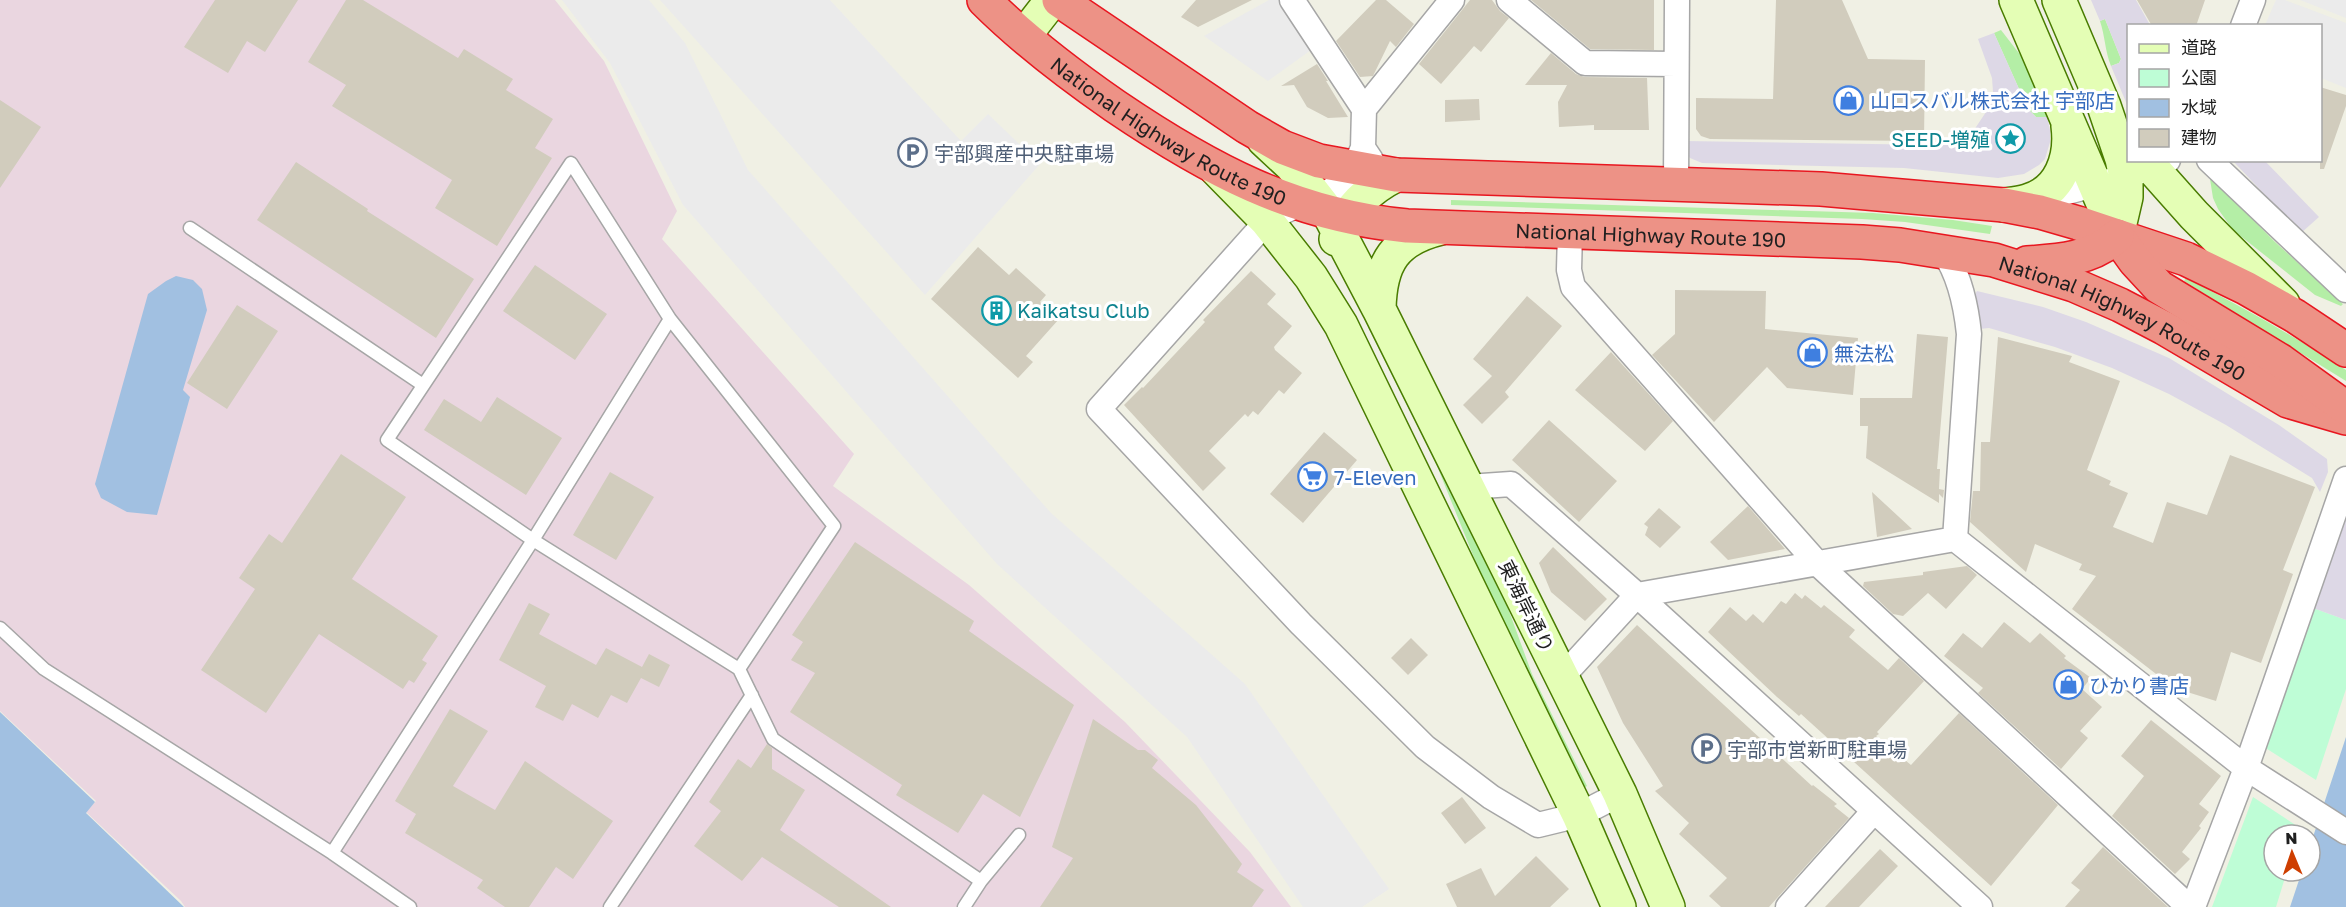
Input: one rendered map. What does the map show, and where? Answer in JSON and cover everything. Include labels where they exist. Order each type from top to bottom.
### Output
[{"type":"highway","name":"National Highway Route 190","points":[[984,0],[1061,68],[1169,142],[1216,169],[1326,213],[1373,223],[1441,228],[1862,242],[1943,251],[1994,260],[2074,285],[2120,305],[2208,353],[2288,401],[2346,418]]},
{"type":"highway","points":[[1059,0],[1247,127],[1282,147],[1310,158],[1359,158],[1396,175],[1821,189],[2016,203],[2186,259],[2246,288],[2295,316],[2346,350]]},
{"type":"highway","points":[[1994,260],[2021,263],[2067,260],[2088,255],[2105,247],[2117,236]]},
{"type":"highway","points":[[2117,236],[2134,261],[2159,287],[2281,360],[2346,408]]},
{"type":"street","points":[[1024,36],[1052,0]]},
{"type":"street","points":[[1292,0],[1364,109]]},
{"type":"street","points":[[1341,325],[1331,287],[1332,250],[1326,213],[1332,191],[1359,158],[1364,109],[1452,0]]},
{"type":"street","points":[[1509,0],[1585,63],[1676,64]]},
{"type":"street","points":[[1676,185],[1677,0]]},
{"type":"street","points":[[2016,0],[2068,122],[2069,150],[2066,164],[2054,185],[2046,192],[2016,203]]},
{"type":"street","points":[[2059,0],[2104,106],[2127,151]]},
{"type":"street","points":[[2243,24],[2253,0]]},
{"type":"street","points":[[2104,106],[2127,140]]},
{"type":"street","points":[[2068,122],[2137,170],[2194,215],[2295,316]]},
{"type":"street","name":"東海岸通り","points":[[1247,127],[1292,166],[1326,213],[1379,309],[1620,795],[1668,907]]},
{"type":"street","points":[[2211,162],[2346,290]]},
{"type":"street","points":[[1216,169],[1267,221],[1311,277],[1341,325],[1579,815],[1620,907]]},
{"type":"street","points":[[2016,203],[2137,170]]},
{"type":"street","points":[[2117,236],[2137,170]]},
{"type":"street","points":[[1396,175],[1380,183],[1365,195],[1326,213],[1277,215],[1267,221],[1099,409],[1301,624],[1425,747],[1491,797],[1538,825],[1579,815],[1620,795]]},
{"type":"street","points":[[1379,309],[1379,286],[1385,267],[1395,251],[1409,239],[1423,232],[1441,228]]},
{"type":"street","points":[[1570,232],[1569,270],[1573,287],[1817,563],[2191,907],[2246,768],[2346,479]]},
{"type":"street","points":[[1943,251],[1957,276],[1967,314],[1969,334],[1955,539]]},
{"type":"street","points":[[1468,487],[1511,484],[1637,595],[1980,907]]},
{"type":"street","points":[[1562,676],[1637,595],[1955,539],[2246,768],[2346,832]]},
{"type":"street","points":[[1788,907],[1874,811]]},
{"type":"lane","points":[[739,669],[834,526],[670,319],[571,163],[387,440],[534,540],[739,669],[773,739],[981,881]]},
{"type":"lane","points":[[190,228],[423,384]]},
{"type":"lane","points":[[332,853],[534,540],[670,319]]},
{"type":"lane","points":[[0,628],[44,669],[332,853],[410,907]]},
{"type":"lane","points":[[610,907],[752,695]]},
{"type":"lane","points":[[964,907],[981,881],[1019,835]]},
{"type":"shaded area","points":[[0,0],[555,0],[604,61],[677,211],[662,239],[854,454],[833,486],[969,585],[1125,722],[1250,852],[1291,907],[185,907],[86,812],[96,801],[0,711]]},
{"type":"shaded area","points":[[562,0],[649,0],[685,43],[748,170],[1051,513],[1245,684],[1389,889],[1362,907],[1303,907],[1187,737],[997,564],[683,205],[610,63]]},
{"type":"shaded area","name":"宇部興産中央駐車場","points":[[660,0],[830,0],[961,141],[988,114],[1040,164],[925,295]]},
{"type":"shaded area","points":[[1269,0],[1279,0],[1311,50],[1268,81],[1204,36]]},
{"type":"shaded area","points":[[2091,0],[2136,0],[2149,24],[2127,24],[2127,105],[2111,66],[2119,63],[2121,59],[2105,19],[2100,21]]},
{"type":"shaded area","points":[[2276,0],[2285,0],[2346,23],[2346,88],[2322,78],[2322,24],[2265,24]]},
{"type":"shaded area","points":[[2300,0],[2346,0],[2346,18]]},
{"type":"shaded area","points":[[1994,33],[2028,109],[2036,117],[2047,117],[2050,130],[2050,142],[2045,159],[2024,174],[1998,178],[1904,168],[1702,163],[1690,158],[1686,153],[1685,141],[1935,145],[1962,139],[1974,130],[1990,106],[1993,92],[1992,78],[1978,39]]},
{"type":"shaded area","points":[[2234,162],[2266,162],[2319,217],[2301,233]]},
{"type":"shaded area","points":[[1977,291],[2043,307],[2086,322],[2169,358],[2279,425],[2327,459],[2328,472],[2320,492],[2312,478],[2226,425],[2169,394],[2112,368],[2055,347],[1989,328],[1979,329],[1974,296]]},
{"type":"shaded area","points":[[2346,515],[2346,620],[2313,608]]},
{"type":"green space","points":[[2105,19],[2121,59],[2119,63],[2111,66],[2100,21]]},
{"type":"green space","points":[[2001,30],[2025,61],[2047,117],[2036,117],[2028,109],[1994,33]]},
{"type":"green space","points":[[2212,178],[2274,241],[2343,304],[2341,306],[2315,295],[2233,230],[2213,198],[2210,179]]},
{"type":"green space","points":[[1451,200],[1873,213],[1992,226],[1990,234],[1905,222],[1862,219],[1451,205]]},
{"type":"green space","points":[[2186,278],[2307,345],[2346,370],[2346,381],[2184,281]]},
{"type":"green space","points":[[1372,325],[1498,581],[1532,674],[1587,786],[1582,789],[1494,607],[1437,466],[1368,327]]},
{"type":"green space","points":[[2313,608],[2346,620],[2346,689],[2316,780],[2264,747]]},
{"type":"green space","points":[[2253,797],[2292,823],[2262,823],[2262,883],[2283,883],[2276,907],[2212,907]]},
{"type":"water","points":[[176,276],[193,280],[202,289],[207,310],[183,390],[190,397],[157,515],[127,512],[101,498],[95,484],[148,294]]},
{"type":"water","points":[[0,712],[95,802],[86,813],[184,907],[0,907]]},
{"type":"water","points":[[2346,737],[2346,907],[2290,907],[2298,883],[2322,883],[2322,823],[2318,823]]},
{"type":"building","points":[[215,0],[298,0],[265,52],[247,41],[228,73],[184,47]]},
{"type":"building","points":[[346,0],[363,0],[458,58],[464,49],[513,79],[506,90],[553,119],[535,148],[552,158],[497,246],[435,208],[452,180],[332,106],[346,85],[308,62]]},
{"type":"building","points":[[1196,0],[1252,0],[1198,27],[1181,17]]},
{"type":"building","points":[[1376,0],[1386,0],[1414,24],[1396,47],[1390,41],[1373,76],[1360,77],[1336,41]]},
{"type":"building","points":[[1470,0],[1492,0],[1509,18],[1481,52],[1474,46],[1441,84],[1419,64]]},
{"type":"building","points":[[1531,0],[1654,0],[1654,50],[1590,49]]},
{"type":"building","name":"山口スバル株式会社 宇部店","points":[[1776,0],[1842,0],[1868,59],[1925,60],[1924,141],[1710,139],[1701,136],[1696,129],[1696,98],[1773,99]]},
{"type":"building","points":[[2137,0],[2205,0],[2197,24],[2151,24]]},
{"type":"building","points":[[1551,53],[1576,74],[1584,77],[1647,78],[1649,130],[1594,130],[1594,125],[1559,127],[1558,102],[1567,85],[1525,85]]},
{"type":"building","points":[[1317,64],[1348,117],[1328,118],[1307,107],[1294,85],[1281,86]]},
{"type":"building","points":[[2322,88],[2346,95],[2346,106],[2324,169],[2320,169],[2320,162],[2322,162]]},
{"type":"building","points":[[1479,99],[1480,120],[1445,122],[1445,100]]},
{"type":"building","points":[[0,100],[41,127],[0,188]]},
{"type":"building","points":[[296,162],[368,209],[367,211],[474,279],[436,338],[257,220]]},
{"type":"building","name":"Kaikatsu Club","points":[[978,247],[1009,275],[1016,268],[1046,295],[1040,302],[1059,319],[1026,356],[1033,362],[1018,378],[931,299]]},
{"type":"building","points":[[535,265],[607,314],[575,360],[503,311]]},
{"type":"building","points":[[1251,271],[1276,294],[1267,304],[1292,326],[1274,347],[1275,350],[1302,373],[1284,394],[1279,390],[1258,415],[1253,411],[1248,417],[1245,414],[1209,451],[1226,468],[1203,491],[1124,405],[1143,388],[1205,322],[1203,320]]},
{"type":"building","points":[[1675,290],[1766,291],[1765,329],[1858,338],[1853,395],[1787,388],[1767,367],[1714,422],[1652,355],[1675,334]]},
{"type":"building","points":[[1527,296],[1562,326],[1505,392],[1509,397],[1482,424],[1463,405],[1492,376],[1473,359]]},
{"type":"building","points":[[237,305],[278,331],[227,409],[187,383]]},
{"type":"building","points":[[1917,334],[1948,337],[1937,469],[1940,469],[1939,489],[1944,490],[1943,498],[1939,494],[1939,503],[1866,458],[1868,426],[1860,426],[1860,398],[1912,398]]},
{"type":"building","points":[[1998,337],[2072,356],[2069,362],[2120,381],[2087,470],[2111,481],[2109,485],[2128,493],[2113,527],[2153,543],[2167,502],[2207,515],[2230,455],[2315,487],[2283,570],[2293,574],[2261,663],[2231,652],[2216,701],[2184,691],[2182,694],[2072,609],[2096,576],[2079,570],[2082,564],[2035,544],[2026,572],[1970,522],[1973,491],[1980,491],[1981,442],[1990,442]]},
{"type":"building","points":[[1611,352],[1673,421],[1645,451],[1575,390]]},
{"type":"building","points":[[497,397],[562,438],[526,495],[424,430],[444,399],[481,422]]},
{"type":"building","points":[[1549,420],[1617,481],[1579,522],[1512,460]]},
{"type":"building","name":"7-Eleven","points":[[1324,432],[1357,460],[1303,523],[1270,494]]},
{"type":"building","points":[[341,454],[406,497],[352,579],[438,636],[422,660],[427,663],[414,683],[409,680],[403,689],[319,634],[266,713],[201,670],[255,589],[239,578],[269,534],[282,543]]},
{"type":"building","points":[[610,472],[654,497],[616,560],[573,535]]},
{"type":"building","points":[[1872,492],[1912,529],[1877,537]]},
{"type":"building","points":[[1748,506],[1785,549],[1728,560],[1710,542]]},
{"type":"building","points":[[1659,508],[1681,527],[1660,548],[1645,535],[1648,527],[1644,524]]},
{"type":"building","points":[[855,542],[974,621],[969,631],[1074,705],[1020,817],[983,794],[958,833],[896,795],[902,785],[790,712],[815,673],[791,660],[803,642],[792,635]]},
{"type":"building","points":[[1553,547],[1607,599],[1585,621],[1551,592],[1539,563]]},
{"type":"building","points":[[1967,566],[1977,575],[1946,609],[1928,593],[1903,616],[1893,614],[1863,586],[1864,582],[1923,575],[1923,572]]},
{"type":"building","points":[[1795,593],[1802,599],[1805,595],[1821,608],[1824,605],[1855,630],[1849,637],[1888,670],[1899,658],[1924,681],[1877,732],[1879,734],[1876,736],[1911,765],[1959,713],[2058,805],[1991,886],[1801,714],[1799,716],[1777,697],[1708,632],[1730,607],[1746,621],[1753,614],[1763,623],[1781,601],[1786,604]]},
{"type":"building","points":[[529,603],[550,614],[539,634],[596,665],[606,648],[642,667],[649,654],[670,665],[659,687],[641,678],[627,703],[611,695],[598,718],[572,704],[563,721],[535,707],[546,686],[499,660]]},
{"type":"building","points":[[2004,622],[2030,643],[2040,633],[2066,656],[2064,658],[2091,678],[2082,689],[2102,707],[2080,731],[2088,738],[2061,769],[1978,693],[1983,688],[1944,656],[1963,633],[1982,648]]},
{"type":"building","name":"宇部市営新町駐車場","points":[[1637,625],[1812,786],[1837,804],[1834,806],[1849,818],[1769,907],[1721,907],[1709,896],[1727,878],[1679,834],[1689,823],[1655,791],[1663,786],[1623,723],[1597,667]]},
{"type":"building","points":[[1411,638],[1428,655],[1408,675],[1391,658]]},
{"type":"building","points":[[450,709],[488,731],[453,786],[495,810],[525,761],[613,821],[573,879],[556,867],[529,907],[505,907],[477,888],[483,880],[405,833],[416,814],[395,801]]},
{"type":"building","points":[[1093,719],[1138,750],[1145,750],[1158,760],[1152,768],[1196,805],[1242,864],[1237,872],[1264,890],[1252,907],[1040,907],[1073,858],[1052,847]]},
{"type":"building","points":[[2151,720],[2221,776],[2199,804],[2209,812],[2199,826],[2201,828],[2182,852],[2190,859],[2175,874],[2112,816],[2144,776],[2121,756]]},
{"type":"building","points":[[767,744],[772,748],[772,769],[805,790],[780,830],[891,907],[839,907],[762,857],[742,881],[694,846],[721,811],[709,802],[738,759],[751,768]]},
{"type":"building","points":[[1462,797],[1486,828],[1465,844],[1441,813]]},
{"type":"building","points":[[2103,847],[2168,907],[2065,907],[2080,890],[2071,883]]},
{"type":"building","points":[[1880,849],[1898,866],[1859,907],[1825,907]]},
{"type":"building","points":[[1536,856],[1569,889],[1550,907],[1457,907],[1446,884],[1481,868],[1495,896]]},
{"type":"place","name":"山口スバル株式会社 宇部店","points":[[1849,100]]},
{"type":"place","name":"SEED-増殖","points":[[2011,139]]},
{"type":"place","name":"宇部興産中央駐車場","points":[[913,153]]},
{"type":"place","name":"Kaikatsu Club","points":[[996,310]]},
{"type":"place","name":"無法松","points":[[1813,353]]},
{"type":"place","name":"7-Eleven","points":[[1313,477]]},
{"type":"place","name":"ひかり書店","points":[[2068,685]]},
{"type":"place","name":"宇部市営新町駐車場","points":[[1706,749]]}]
